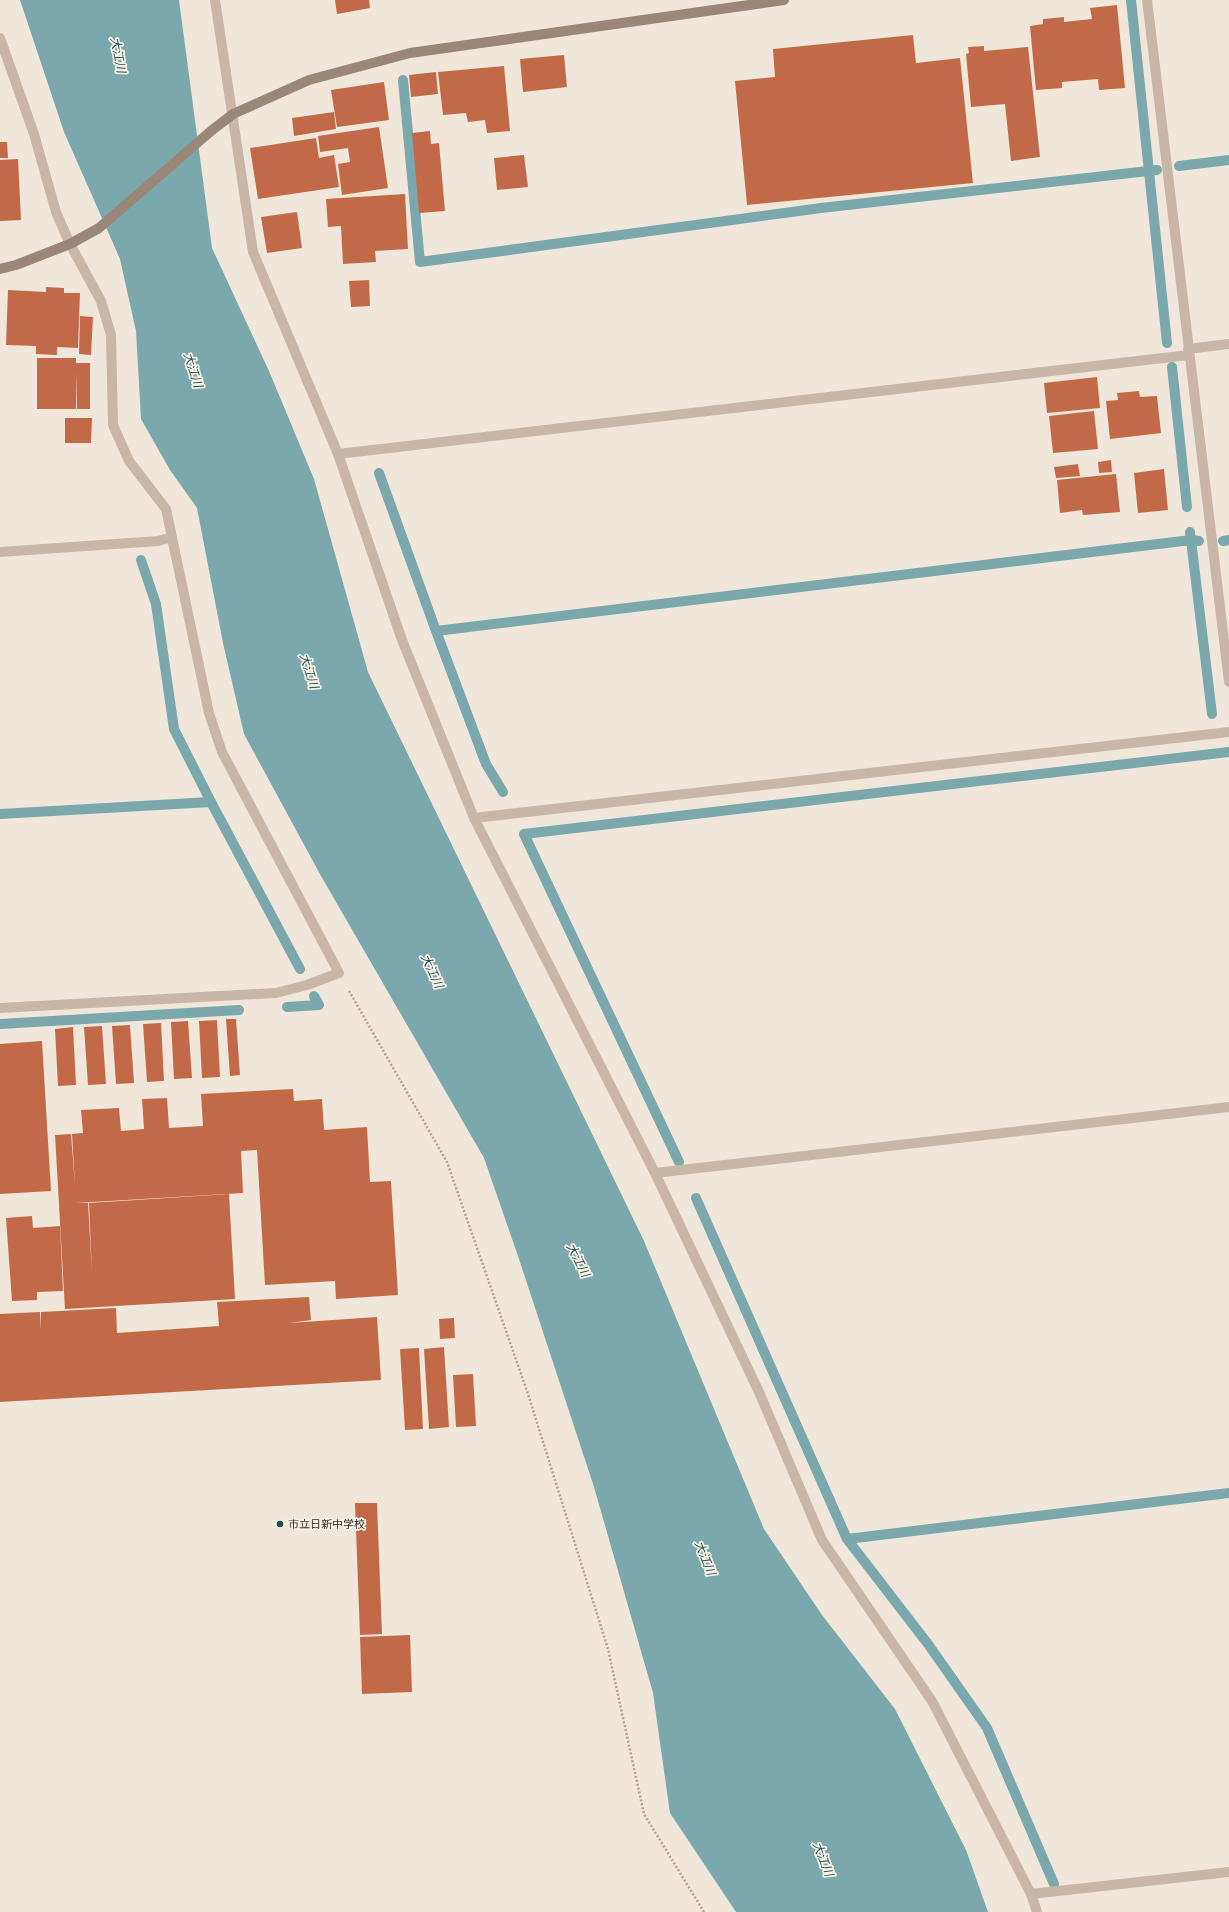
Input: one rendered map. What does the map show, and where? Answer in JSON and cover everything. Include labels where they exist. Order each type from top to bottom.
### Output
[{"type":"street","points":[[215,0],[253,252],[338,454],[402,640],[474,818],[655,1173],[759,1392],[822,1540],[932,1701],[1031,1894],[1037,1912]]},
{"type":"street","points":[[0,268],[16,265],[70,244],[99,228],[211,131],[233,114],[309,80],[410,53],[784,0]]},
{"type":"street","points":[[1147,0],[1188,352],[1229,682]]},
{"type":"street","points":[[0,38],[34,134],[56,212],[70,244],[101,301],[110,334],[113,425],[129,461],[166,509],[209,713],[222,752],[339,973],[308,985],[276,993],[0,1008]]},
{"type":"street","points":[[338,454],[1188,352],[1229,344]]},
{"type":"street","points":[[0,552],[158,541],[172,537]]},
{"type":"street","points":[[474,818],[1229,732]]},
{"type":"street","points":[[655,1173],[1229,1107]]},
{"type":"street","points":[[1031,1894],[1229,1872]]},
{"type":"path","points":[[339,973],[447,1162],[528,1394],[608,1649],[644,1814],[704,1912]]},
{"type":"water","name":"大江川","points":[[20,0],[179,0],[212,248],[269,371],[314,479],[368,672],[644,1241],[764,1529],[822,1615],[895,1709],[966,1850],[988,1912],[736,1912],[670,1813],[653,1693],[594,1487],[484,1158],[321,876],[244,734],[223,643],[197,508],[170,470],[141,419],[136,331],[120,259],[64,132]]},
{"type":"building","points":[[335,0],[369,0],[370,8],[337,14]]},
{"type":"building","points":[[1117,5],[1125,88],[1099,90],[1098,79],[1062,82],[1062,88],[1036,90],[1030,26],[1043,24],[1043,19],[1064,17],[1064,22],[1092,19],[1090,8]]},
{"type":"building","points":[[913,35],[916,63],[960,58],[973,183],[747,205],[735,81],[775,77],[773,49]]},
{"type":"building","points":[[984,46],[984,51],[1028,47],[1040,157],[1011,161],[1005,104],[971,107],[966,54],[969,53],[968,47]]},
{"type":"building","points":[[564,55],[567,87],[523,92],[520,59]]},
{"type":"building","points":[[504,66],[510,131],[487,133],[485,120],[468,122],[466,113],[443,115],[438,72]]},
{"type":"building","points":[[436,72],[438,94],[411,97],[409,75]]},
{"type":"building","points":[[384,82],[389,120],[337,127],[331,90]]},
{"type":"building","points":[[334,112],[336,129],[294,136],[292,118]]},
{"type":"building","points":[[379,127],[388,188],[342,195],[338,164],[350,162],[348,148],[320,152],[318,136]]},
{"type":"building","points":[[430,131],[431,144],[439,143],[445,211],[419,213],[412,133]]},
{"type":"building","points":[[316,138],[319,158],[334,155],[339,187],[258,199],[250,148]]},
{"type":"building","points":[[0,142],[7,142],[8,158],[0,158]]},
{"type":"building","points":[[524,155],[528,187],[497,190],[494,158]]},
{"type":"building","points":[[18,159],[21,220],[0,221],[0,160]]},
{"type":"building","points":[[405,194],[408,249],[375,251],[376,262],[343,264],[341,226],[328,227],[326,199]]},
{"type":"building","points":[[297,212],[302,248],[267,253],[261,217]]},
{"type":"building","points":[[369,280],[370,306],[351,307],[349,281]]},
{"type":"building","points":[[46,287],[64,288],[64,293],[80,293],[78,348],[57,347],[57,355],[36,354],[36,346],[6,345],[8,290],[46,292]]},
{"type":"building","points":[[80,316],[93,317],[91,355],[79,354]]},
{"type":"building","points":[[37,358],[76,358],[76,363],[90,363],[90,409],[77,409],[76,372],[76,409],[37,409]]},
{"type":"building","points":[[1097,377],[1100,408],[1047,413],[1044,383]]},
{"type":"building","points":[[1139,391],[1140,397],[1157,396],[1161,433],[1110,439],[1106,401],[1118,400],[1117,393]]},
{"type":"building","points":[[1094,411],[1098,449],[1053,453],[1049,416]]},
{"type":"building","points":[[65,418],[92,418],[91,443],[65,443]]},
{"type":"building","points":[[1111,460],[1112,472],[1099,473],[1098,462]]},
{"type":"building","points":[[1078,464],[1080,476],[1056,478],[1054,467]]},
{"type":"building","points":[[1164,469],[1168,510],[1138,513],[1134,473]]},
{"type":"building","points":[[1116,474],[1120,512],[1083,515],[1082,510],[1060,513],[1057,480]]},
{"type":"building","points":[[226,1019],[236,1019],[240,1075],[230,1076]]},
{"type":"building","points":[[217,1020],[220,1077],[202,1078],[199,1021]]},
{"type":"building","points":[[188,1021],[192,1078],[174,1079],[171,1022]]},
{"type":"building","points":[[161,1023],[164,1081],[147,1082],[143,1024]]},
{"type":"building","points":[[130,1025],[134,1083],[116,1084],[112,1026]]},
{"type":"building","points":[[102,1026],[106,1084],[88,1085],[84,1027]]},
{"type":"building","points":[[73,1027],[76,1085],[58,1086],[55,1029]]},
{"type":"building","points":[[42,1041],[51,1191],[0,1194],[0,1044]]},
{"type":"building","points":[[293,1089],[294,1101],[322,1099],[324,1130],[367,1127],[370,1182],[391,1181],[398,1295],[336,1299],[335,1281],[265,1285],[257,1150],[241,1151],[243,1193],[76,1203],[88,1203],[92,1273],[89,1203],[229,1194],[235,1299],[65,1309],[55,1135],[71,1134],[75,1185],[72,1134],[83,1133],[81,1110],[119,1108],[121,1131],[144,1129],[142,1099],[167,1098],[169,1128],[203,1126],[201,1094]]},
{"type":"building","points":[[32,1216],[33,1228],[60,1226],[63,1291],[37,1292],[37,1300],[12,1301],[6,1218]]},
{"type":"building","points":[[309,1297],[311,1320],[289,1323],[377,1317],[381,1380],[0,1402],[0,1314],[40,1312],[41,1330],[41,1312],[116,1308],[117,1333],[219,1326],[217,1302]]},
{"type":"building","points":[[454,1318],[455,1338],[440,1339],[439,1319]]},
{"type":"building","points":[[444,1347],[449,1427],[429,1429],[424,1349]]},
{"type":"building","points":[[419,1348],[423,1429],[405,1430],[400,1349]]},
{"type":"building","points":[[473,1374],[476,1426],[456,1427],[453,1375]]},
{"type":"building","points":[[355,1503],[377,1503],[382,1634],[360,1635]]},
{"type":"building","points":[[410,1635],[412,1692],[362,1694],[360,1637]]},
{"type":"waterway","points":[[1131,0],[1167,343]]},
{"type":"waterway","points":[[403,80],[420,262],[821,208],[1157,170]]},
{"type":"waterway","points":[[1179,166],[1229,160]]},
{"type":"waterway","points":[[1172,367],[1187,507]]},
{"type":"waterway","points":[[379,473],[436,631],[1191,540],[1199,541]]},
{"type":"waterway","points":[[1190,532],[1212,714]]},
{"type":"waterway","points":[[1223,541],[1229,540]]},
{"type":"waterway","points":[[141,560],[156,604],[174,729],[300,969]]},
{"type":"waterway","points":[[436,631],[486,764],[503,792]]},
{"type":"waterway","points":[[679,1162],[524,834],[1229,752]]},
{"type":"waterway","points":[[0,814],[211,802]]},
{"type":"waterway","points":[[287,1007],[319,1005],[314,996]]},
{"type":"waterway","points":[[0,1024],[239,1010]]},
{"type":"waterway","points":[[696,1198],[847,1539],[928,1644],[987,1728],[1054,1884]]},
{"type":"waterway","points":[[847,1539],[1229,1493]]},
{"type":"place","name":"市立日新中学校","points":[[280,1524]]}]
